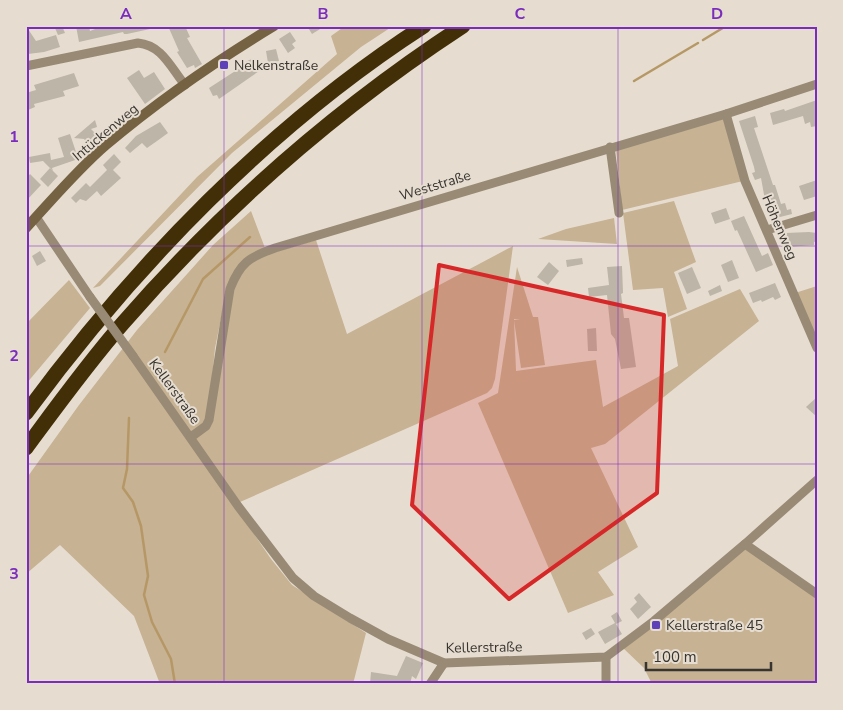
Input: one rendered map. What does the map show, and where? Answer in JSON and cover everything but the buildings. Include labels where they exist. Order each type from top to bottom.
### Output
[{"type":"highway","points":[[26,413],[72,352],[136,275],[218,191],[312,110],[364,69],[424,26]]},
{"type":"highway","points":[[26,448],[122,324],[228,211],[333,119],[463,26]]},
{"type":"street","name":"Intückenweg","points":[[26,228],[106,146],[185,85],[244,44],[274,26]]},
{"type":"street","points":[[26,66],[138,43],[147,44],[155,47],[162,54],[185,85]]},
{"type":"street","name":"Weststraße","points":[[191,437],[206,426],[209,420],[230,289],[238,271],[248,259],[275,248],[726,114],[817,84]]},
{"type":"street","name":"Höhenweg","points":[[726,114],[745,181],[817,348]]},
{"type":"street","points":[[610,147],[618,213]]},
{"type":"street","points":[[767,230],[817,215]]},
{"type":"street","name":"Kellerstraße","points":[[36,217],[90,297],[191,437],[238,506],[293,578],[314,596],[388,639],[444,663],[606,657]]},
{"type":"street","points":[[606,684],[606,657],[654,621],[817,480]]},
{"type":"street","points":[[745,544],[817,594]]},
{"type":"street","points":[[430,684],[444,663]]},
{"type":"highlighted area","points":[[439,265],[664,315],[657,493],[509,599],[412,505]]},
{"type":"shaded area","points":[[345,26],[393,26],[361,47],[232,153],[100,286],[93,288],[197,177],[337,54],[331,36]]},
{"type":"shaded area","points":[[724,118],[743,181],[622,210],[616,149]]},
{"type":"shaded area","points":[[674,201],[696,262],[674,272],[687,309],[668,317],[663,288],[633,290],[623,213]]},
{"type":"shaded area","points":[[251,211],[265,248],[227,289],[215,348],[208,419],[188,437],[271,559],[292,585],[366,633],[353,684],[160,684],[134,616],[60,545],[26,574],[26,479],[79,405],[137,330],[213,245]]},
{"type":"shaded area","points":[[614,218],[617,244],[538,239],[566,229]]},
{"type":"shaded area","points":[[316,240],[347,334],[513,246],[495,379],[492,388],[487,393],[240,502],[194,437],[211,425],[233,290],[241,272],[258,257]]},
{"type":"shaded area","points":[[517,267],[533,317],[538,317],[545,365],[521,368],[514,320],[516,371],[596,360],[603,407],[678,366],[670,319],[740,289],[759,321],[605,444],[591,448],[638,547],[598,572],[614,595],[568,613],[478,403],[498,393]]},
{"type":"shaded area","points":[[69,280],[90,308],[26,384],[26,324]]},
{"type":"shaded area","points":[[817,286],[817,344],[795,293]]},
{"type":"shaded area","points":[[746,547],[817,596],[817,684],[652,684],[644,668],[623,648]]},
{"type":"waterway","points":[[703,40],[726,26]]},
{"type":"waterway","points":[[634,81],[698,43]]},
{"type":"waterway","points":[[165,352],[203,279],[250,237]]},
{"type":"waterway","points":[[129,418],[127,469],[123,488],[133,502],[141,526],[148,576],[144,595],[152,622],[171,659],[175,684]]},
{"type":"place","name":"Nelkenstraße","points":[[224,65]]},
{"type":"place","name":"Kellerstraße 45","points":[[656,625]]}]
